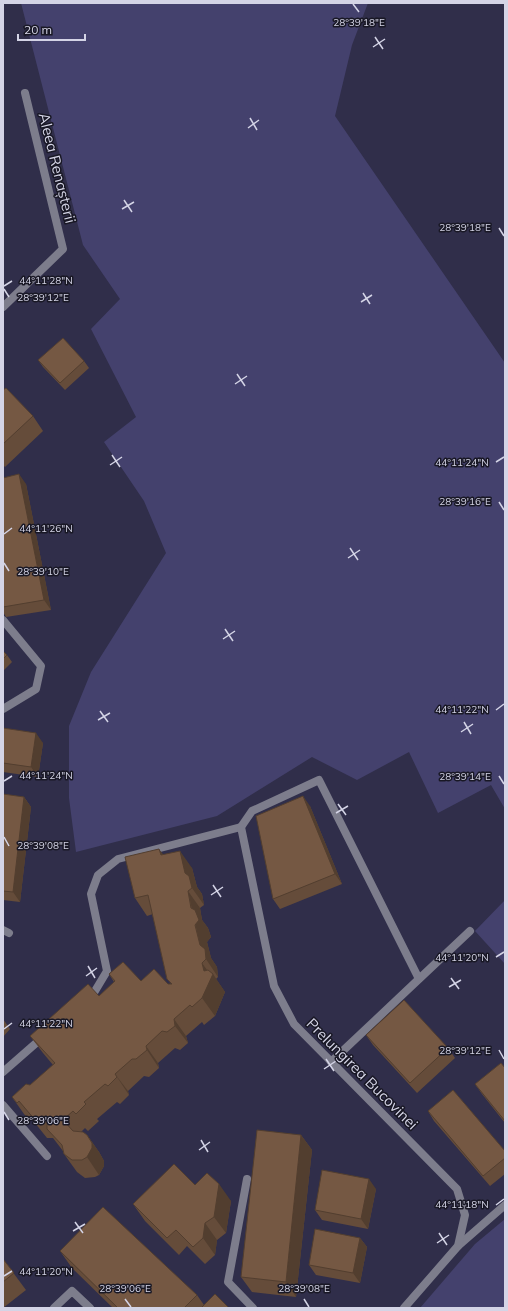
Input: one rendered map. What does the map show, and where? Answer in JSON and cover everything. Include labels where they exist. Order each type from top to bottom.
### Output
[{"type":"street","name":"Aleea Renașterii","points":[[3,307],[63,249],[24,93]]},
{"type":"street","points":[[3,620],[41,666],[36,688],[3,709]]},
{"type":"street","points":[[79,1005],[95,991],[107,971],[91,894],[98,875],[118,859],[241,827],[252,811],[319,780],[419,979]]},
{"type":"street","name":"Prelungirea Bucovinei","points":[[241,827],[274,986],[294,1024],[457,1189],[465,1215],[458,1246],[404,1308]]},
{"type":"street","points":[[331,1062],[470,931]]},
{"type":"street","points":[[3,1072],[45,1035]]},
{"type":"street","points":[[3,1105],[47,1156]]},
{"type":"street","points":[[247,1179],[228,1282],[253,1308]]},
{"type":"street","points":[[458,1246],[505,1205]]},
{"type":"street","points":[[54,1308],[72,1291],[90,1308]]},
{"type":"shaded area","points":[[21,3],[368,3],[352,45],[335,116],[505,363],[505,809],[491,785],[438,813],[409,752],[357,780],[312,757],[217,816],[76,852],[69,798],[69,726],[91,672],[166,553],[144,501],[104,442],[136,417],[91,329],[120,299],[83,245]]},
{"type":"shaded area","points":[[505,900],[505,964],[475,931]]},
{"type":"shaded area","points":[[505,1219],[505,1308],[420,1308],[475,1244]]},
{"type":"building","points":[[63,338],[84,361],[60,383],[38,360]]},
{"type":"building","points":[[6,388],[33,416],[3,444],[3,390]]},
{"type":"building","points":[[19,474],[44,600],[3,607],[3,478]]},
{"type":"building","points":[[3,651],[7,655],[3,659]]},
{"type":"building","points":[[3,728],[36,733],[31,767],[3,763]]},
{"type":"building","points":[[3,794],[24,797],[13,892],[3,891]]},
{"type":"building","points":[[303,796],[335,874],[273,899],[256,816]]},
{"type":"building","points":[[159,849],[161,855],[180,851],[185,873],[189,876],[192,888],[188,891],[191,908],[195,910],[199,920],[195,925],[200,945],[205,949],[206,959],[202,963],[204,971],[208,970],[213,974],[202,998],[192,1007],[190,1005],[174,1019],[175,1026],[167,1032],[162,1031],[146,1046],[147,1050],[136,1059],[132,1059],[115,1074],[117,1077],[108,1086],[105,1084],[84,1102],[86,1104],[76,1114],[73,1111],[63,1120],[73,1131],[83,1132],[87,1135],[92,1143],[92,1148],[87,1157],[82,1160],[72,1160],[64,1154],[62,1145],[47,1129],[47,1124],[51,1120],[47,1116],[42,1121],[35,1120],[19,1101],[17,1103],[12,1097],[26,1084],[30,1085],[55,1063],[30,1036],[88,984],[99,996],[115,981],[109,974],[123,962],[141,981],[154,969],[168,984],[172,984],[167,979],[148,895],[135,898],[125,857]]},
{"type":"building","points":[[404,1000],[448,1048],[410,1083],[366,1035]]},
{"type":"building","points":[[501,1063],[505,1068],[505,1121],[475,1084]]},
{"type":"building","points":[[453,1090],[505,1151],[505,1158],[483,1176],[428,1111]]},
{"type":"building","points":[[257,1130],[301,1135],[286,1282],[241,1277]]},
{"type":"building","points":[[174,1164],[195,1185],[207,1173],[219,1184],[214,1217],[205,1223],[203,1238],[193,1247],[176,1230],[167,1238],[133,1204]]},
{"type":"building","points":[[322,1170],[369,1179],[361,1219],[315,1210]]},
{"type":"building","points":[[103,1207],[197,1295],[184,1308],[118,1308],[60,1251]]},
{"type":"building","points":[[315,1229],[360,1238],[353,1273],[309,1265]]},
{"type":"building","points":[[3,1259],[14,1273],[3,1282]]},
{"type":"building","points":[[215,1294],[229,1308],[201,1308]]}]
